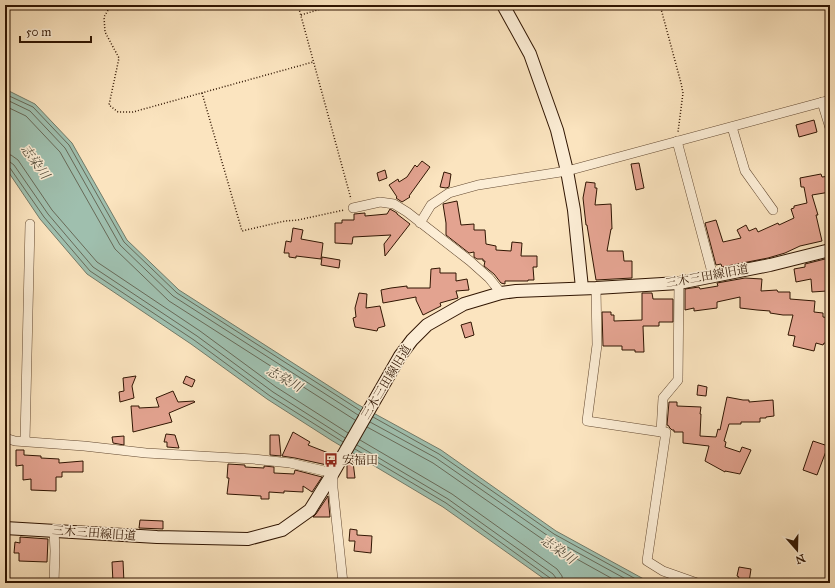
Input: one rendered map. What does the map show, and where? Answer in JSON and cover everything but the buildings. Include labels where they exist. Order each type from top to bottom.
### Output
[{"type":"street","points":[[503,5],[530,54],[557,130],[567,171],[574,210],[582,288]]},
{"type":"street","points":[[420,223],[431,205],[449,193],[478,185],[567,171],[826,101],[830,128]]},
{"type":"street","points":[[732,127],[745,171],[774,210]]},
{"type":"street","points":[[677,141],[713,276]]},
{"type":"street","points":[[353,208],[380,202],[394,204],[407,212],[470,260],[489,278],[501,293]]},
{"type":"street","points":[[25,442],[30,224]]},
{"type":"street","name":"三木三田線旧道","points":[[5,528],[157,537],[248,539],[282,530],[310,510],[400,356],[412,340],[427,325],[464,304],[501,293],[516,291],[678,283],[770,265],[830,250]]},
{"type":"street","points":[[661,432],[663,398],[678,380],[678,283]]},
{"type":"street","points":[[596,288],[597,345],[587,421],[666,432],[647,561],[662,571],[697,583]]},
{"type":"street","points":[[5,438],[15,441],[84,446],[146,453],[253,459],[290,463],[333,472],[333,488],[343,583]]},
{"type":"street","points":[[54,530],[56,551],[54,583]]},
{"type":"path","points":[[112,5],[104,17],[105,32],[118,58],[109,105],[118,112],[133,112],[313,62]]},
{"type":"path","points":[[202,93],[242,231],[353,208],[298,5]]},
{"type":"path","points":[[301,14],[334,5]]},
{"type":"path","points":[[660,5],[683,92],[677,141]]},
{"type":"water","name":"志染川","points":[[5,89],[35,104],[72,143],[127,240],[179,290],[357,404],[441,450],[556,531],[651,583],[550,583],[443,507],[331,440],[267,399],[191,344],[87,274],[40,219],[5,167]]},
{"type":"place","name":"安福田","points":[[331,460]]}]
